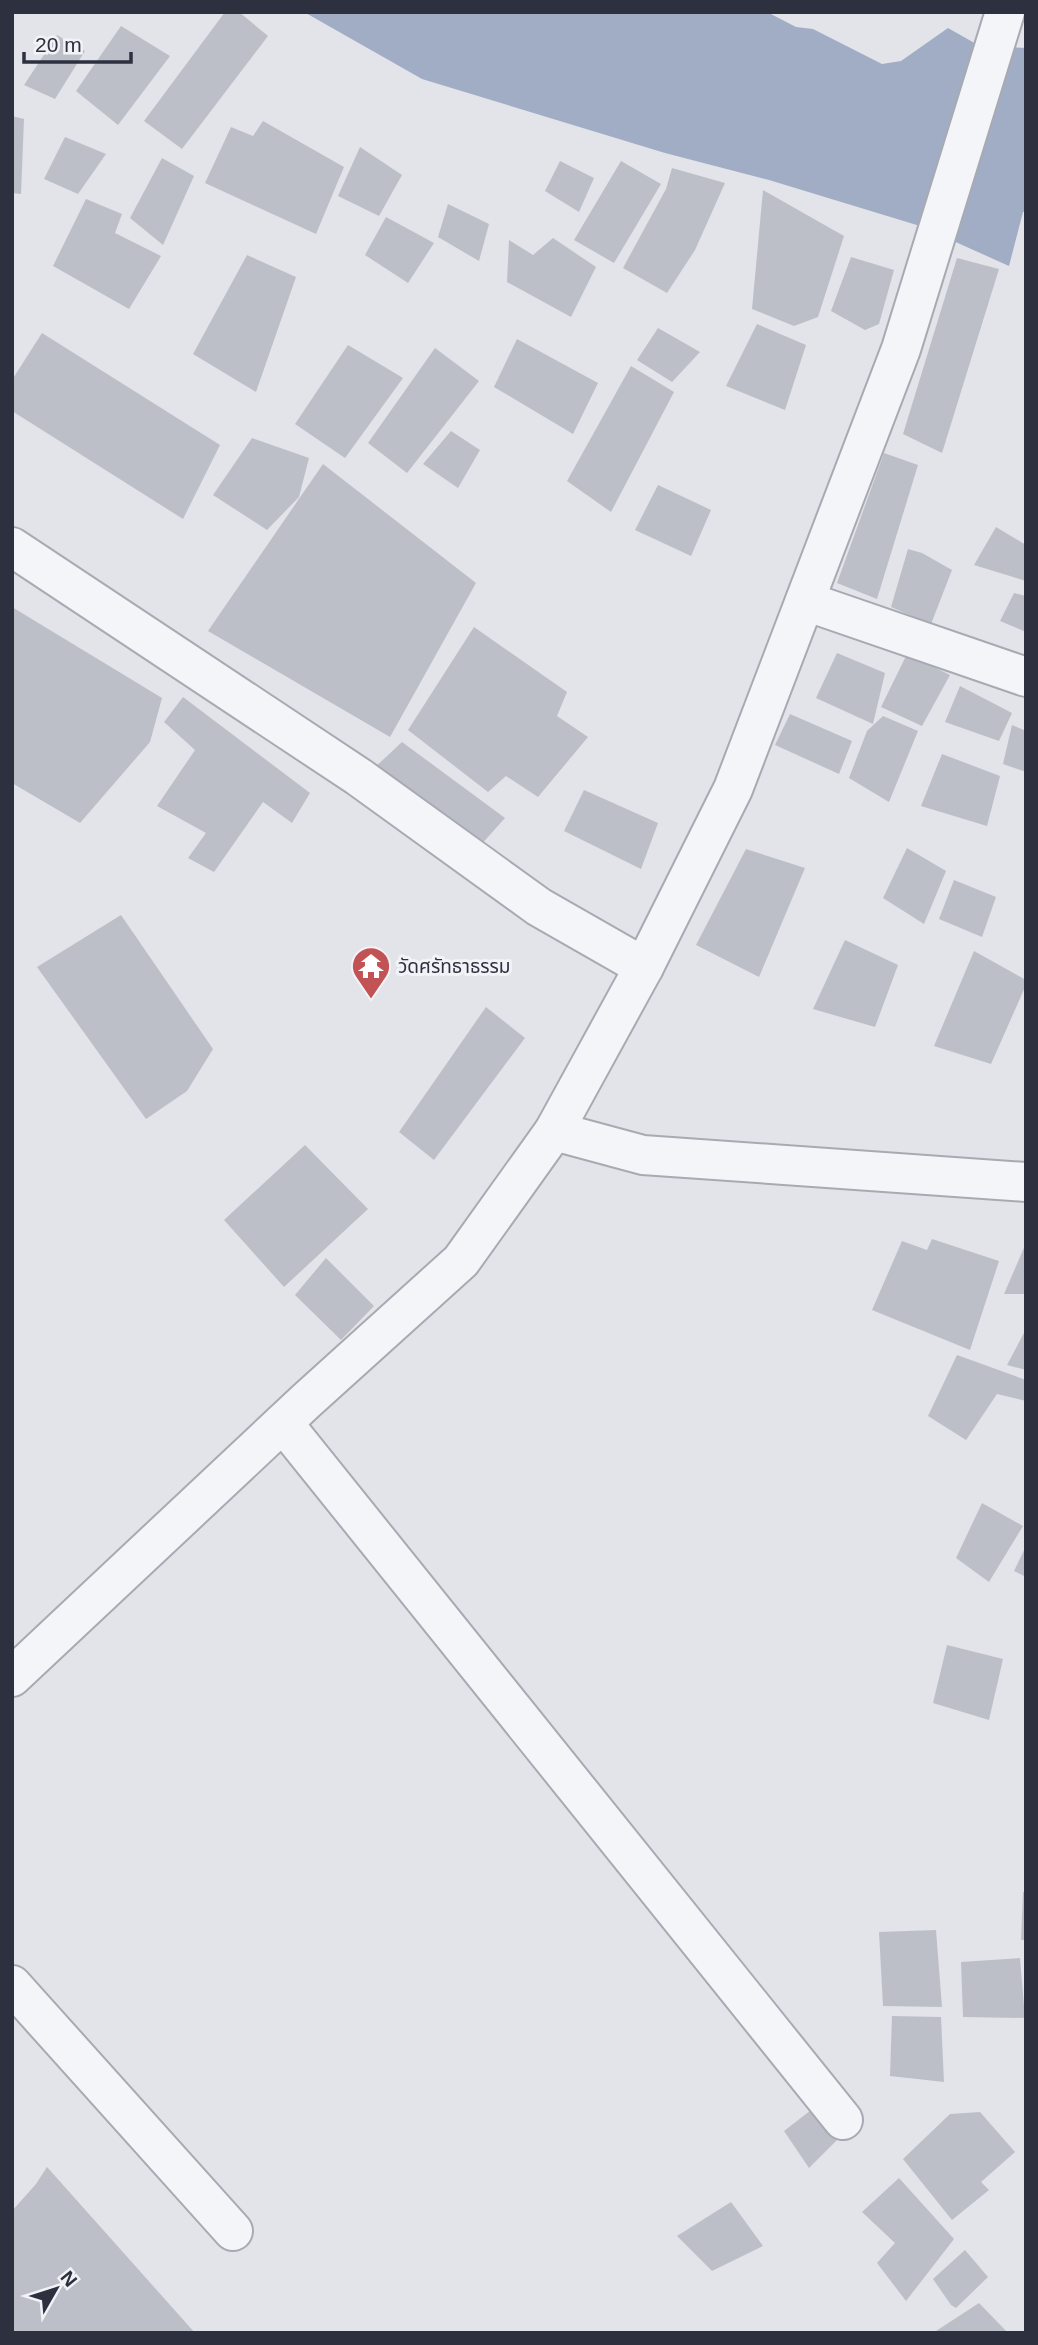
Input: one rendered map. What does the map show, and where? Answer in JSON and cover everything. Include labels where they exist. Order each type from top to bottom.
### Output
[{"type":"street","points":[[12,1677],[283,1423],[461,1261],[554,1131],[644,967],[733,789],[901,349],[1005,12]]},
{"type":"street","points":[[12,547],[359,777],[539,907],[644,967]]},
{"type":"street","points":[[806,601],[1026,677]]},
{"type":"street","points":[[554,1131],[643,1155],[1026,1182]]},
{"type":"street","points":[[283,1423],[844,2120]]},
{"type":"street","points":[[12,1985],[233,2231]]},
{"type":"water","points":[[304,12],[767,12],[796,27],[813,29],[882,64],[901,61],[948,28],[978,45],[1026,48],[1026,211],[1023,212],[1009,266],[920,226],[769,180],[665,153],[422,79]]},
{"type":"building","points":[[225,12],[239,12],[268,36],[182,149],[144,121]]},
{"type":"building","points":[[121,26],[170,56],[118,125],[76,91]]},
{"type":"building","points":[[57,35],[85,51],[55,99],[24,85]]},
{"type":"building","points":[[12,116],[24,119],[21,194],[12,193]]},
{"type":"building","points":[[263,121],[344,167],[316,234],[205,183],[231,127],[253,136]]},
{"type":"building","points":[[65,137],[106,154],[78,194],[44,179]]},
{"type":"building","points":[[360,147],[402,175],[379,216],[338,196]]},
{"type":"building","points":[[162,158],[194,176],[163,245],[130,218]]},
{"type":"building","points":[[560,161],[594,178],[579,212],[545,191]]},
{"type":"building","points":[[621,161],[661,184],[614,263],[574,240]]},
{"type":"building","points":[[672,168],[725,183],[695,250],[667,293],[623,268],[666,189]]},
{"type":"building","points":[[763,190],[844,236],[818,317],[794,326],[752,309]]},
{"type":"building","points":[[86,199],[122,214],[115,233],[161,256],[129,309],[53,266]]},
{"type":"building","points":[[448,204],[489,224],[479,261],[438,237]]},
{"type":"building","points":[[386,217],[434,243],[408,283],[365,255]]},
{"type":"building","points":[[553,238],[596,267],[571,317],[507,282],[509,240],[533,255]]},
{"type":"building","points":[[247,255],[296,277],[256,392],[193,354]]},
{"type":"building","points":[[851,257],[894,270],[879,324],[865,330],[831,311]]},
{"type":"building","points":[[957,258],[999,269],[942,453],[903,434]]},
{"type":"building","points":[[757,324],[806,345],[785,410],[726,386]]},
{"type":"building","points":[[658,328],[700,352],[672,382],[637,360]]},
{"type":"building","points":[[42,333],[220,445],[183,519],[12,411],[12,380]]},
{"type":"building","points":[[517,339],[598,383],[573,434],[494,387]]},
{"type":"building","points":[[348,345],[403,378],[345,458],[295,424]]},
{"type":"building","points":[[435,348],[479,381],[407,473],[368,443]]},
{"type":"building","points":[[631,366],[674,392],[611,512],[567,481]]},
{"type":"building","points":[[451,431],[480,450],[458,488],[423,464]]},
{"type":"building","points":[[252,438],[309,458],[299,497],[267,530],[213,495]]},
{"type":"building","points":[[884,453],[918,465],[877,599],[837,583]]},
{"type":"building","points":[[323,464],[476,583],[390,737],[208,631]]},
{"type":"building","points":[[658,485],[711,510],[691,556],[635,530]]},
{"type":"building","points":[[996,527],[1026,545],[1026,581],[974,565]]},
{"type":"building","points":[[908,549],[922,553],[952,570],[931,624],[891,607]]},
{"type":"building","points":[[1014,593],[1026,596],[1026,632],[1000,621]]},
{"type":"building","points":[[12,607],[162,698],[150,742],[80,823],[12,783]]},
{"type":"building","points":[[474,627],[567,692],[557,716],[588,737],[538,797],[506,776],[488,792],[408,730]]},
{"type":"building","points":[[837,653],[885,673],[873,724],[816,698]]},
{"type":"building","points":[[907,654],[950,675],[922,726],[881,707]]},
{"type":"building","points":[[960,686],[1012,713],[999,741],[945,722]]},
{"type":"building","points":[[183,697],[310,793],[292,823],[263,802],[214,872],[188,858],[206,833],[157,806],[195,750],[164,722]]},
{"type":"building","points":[[790,714],[852,741],[839,774],[775,745]]},
{"type":"building","points":[[883,716],[918,731],[889,802],[849,778],[867,731]]},
{"type":"building","points":[[1012,725],[1026,731],[1026,772],[1003,764]]},
{"type":"building","points":[[402,742],[505,818],[479,847],[370,772]]},
{"type":"building","points":[[942,754],[1000,776],[987,826],[921,806]]},
{"type":"building","points":[[584,790],[658,823],[641,869],[564,831]]},
{"type":"building","points":[[907,848],[946,871],[924,924],[883,898]]},
{"type":"building","points":[[746,849],[805,868],[759,977],[696,945]]},
{"type":"building","points":[[954,880],[996,897],[982,937],[939,919]]},
{"type":"building","points":[[121,915],[213,1049],[187,1091],[146,1119],[37,967]]},
{"type":"building","points":[[845,940],[898,965],[875,1027],[813,1009]]},
{"type":"building","points":[[974,951],[1026,980],[991,1064],[934,1046]]},
{"type":"building","points":[[486,1007],[525,1038],[434,1160],[399,1132]]},
{"type":"building","points":[[305,1145],[368,1209],[284,1287],[224,1220]]},
{"type":"building","points":[[932,1239],[999,1261],[970,1350],[872,1310],[902,1241],[927,1250]]},
{"type":"building","points":[[1026,1243],[1026,1294],[1004,1294]]},
{"type":"building","points":[[326,1258],[374,1306],[341,1340],[295,1295]]},
{"type":"building","points":[[1026,1329],[1026,1370],[1007,1365]]},
{"type":"building","points":[[957,1355],[1026,1380],[1026,1401],[997,1394],[966,1440],[928,1416]]},
{"type":"building","points":[[982,1503],[1023,1526],[989,1582],[956,1558]]},
{"type":"building","points":[[1026,1546],[1026,1577],[1014,1571]]},
{"type":"building","points":[[947,1645],[1003,1659],[989,1720],[933,1703]]},
{"type":"building","points":[[1023,1892],[1026,1892],[1026,1940],[1021,1940]]},
{"type":"building","points":[[936,1930],[942,2007],[883,2006],[879,1932]]},
{"type":"building","points":[[1020,1958],[1025,2018],[963,2017],[961,1962]]},
{"type":"building","points":[[892,2016],[941,2017],[944,2082],[890,2076]]},
{"type":"building","points":[[815,2107],[842,2135],[809,2168],[784,2131]]},
{"type":"building","points":[[980,2112],[1015,2152],[981,2182],[989,2190],[952,2220],[903,2159],[950,2114]]},
{"type":"building","points":[[47,2167],[195,2333],[12,2333],[12,2211]]},
{"type":"building","points":[[899,2178],[954,2239],[906,2301],[877,2263],[895,2243],[862,2212]]},
{"type":"building","points":[[731,2202],[763,2246],[712,2271],[677,2236]]},
{"type":"building","points":[[965,2250],[988,2277],[956,2308],[933,2279]]},
{"type":"building","points":[[979,2303],[1008,2333],[933,2333]]},
{"type":"place","name":"วัดศรัทธาธรรม","points":[[371,1000]]}]
